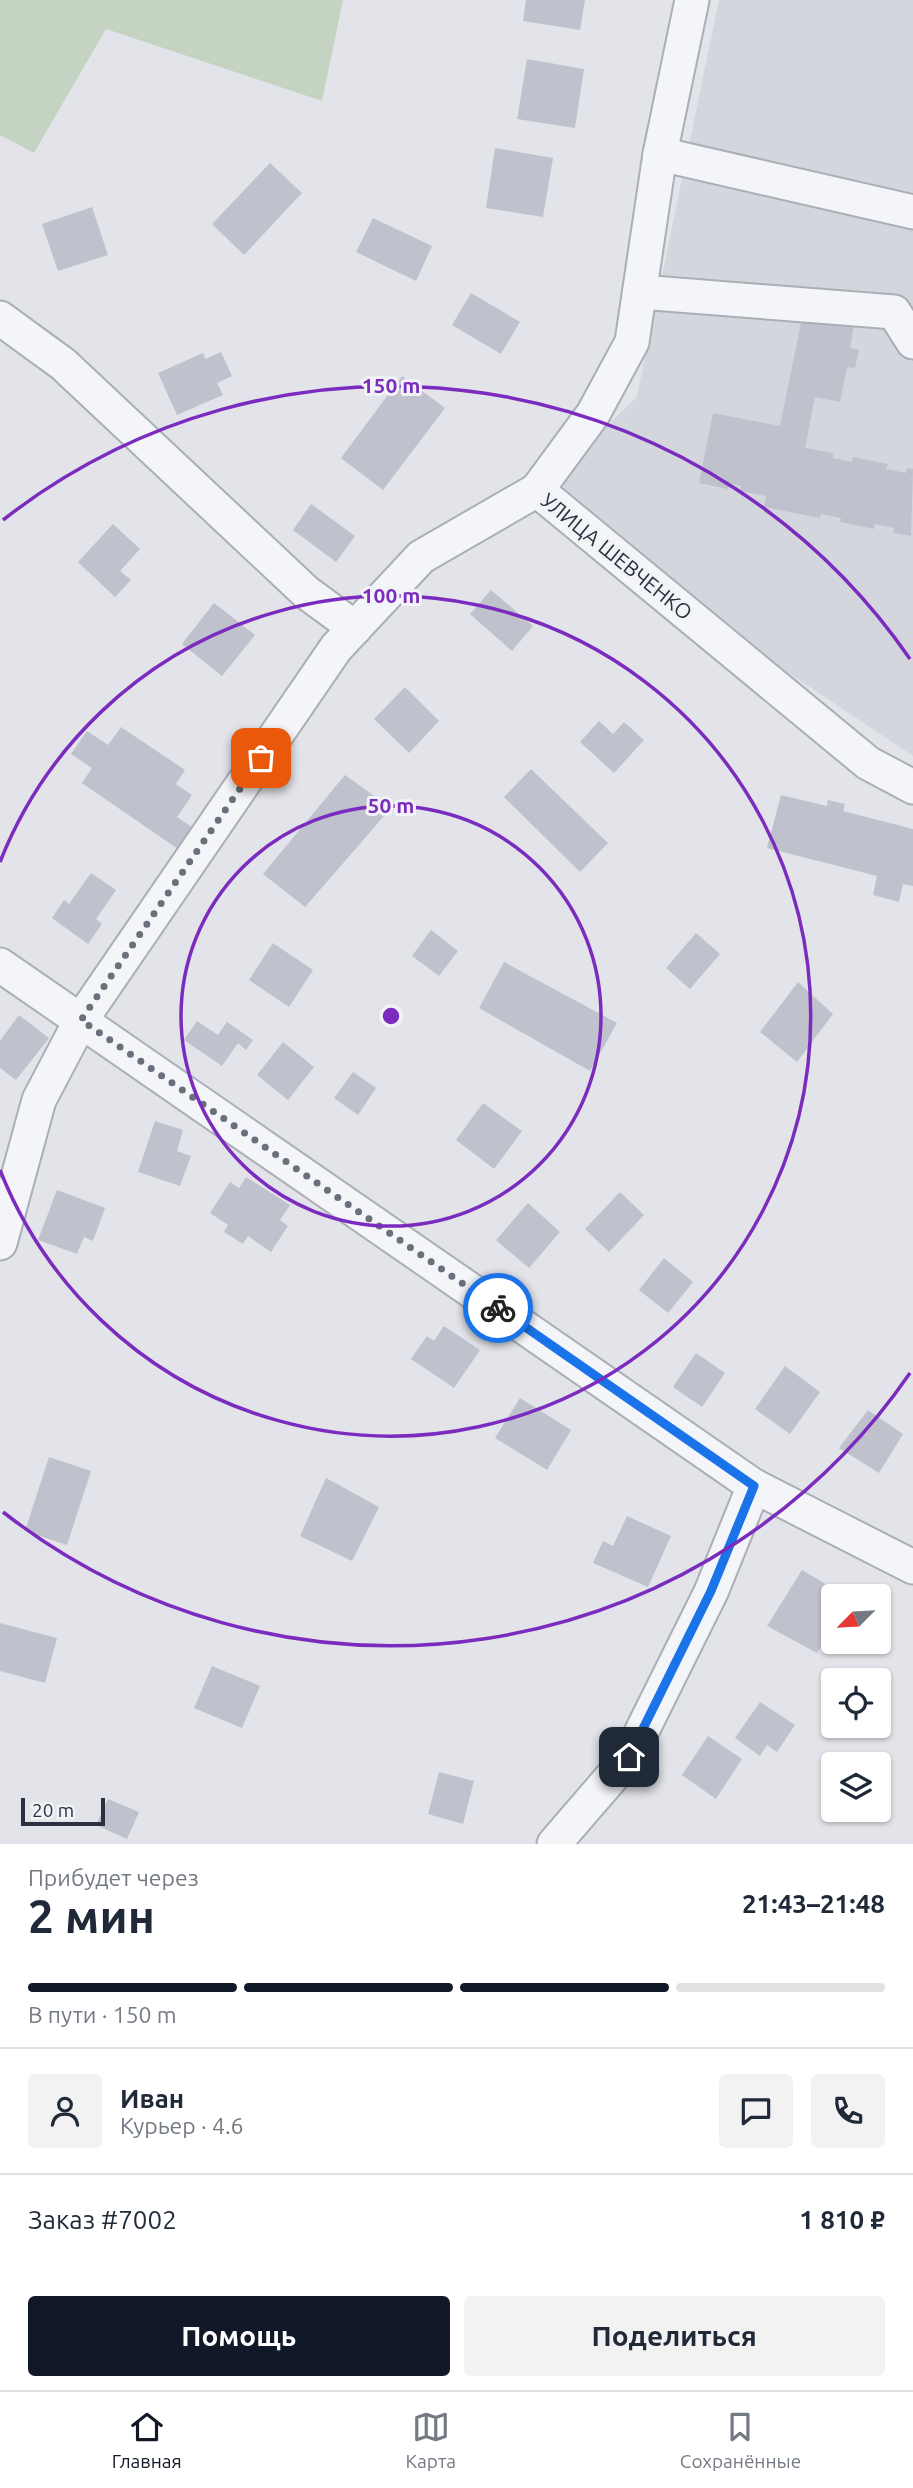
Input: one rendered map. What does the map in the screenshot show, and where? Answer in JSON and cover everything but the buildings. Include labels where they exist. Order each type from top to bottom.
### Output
[{"type":"street","name":"УЛИЦА ШЕВЧЕНКО","points":[[692,0],[660,154],[632,342],[593,414],[537,490],[868,763],[913,787]]},
{"type":"street","points":[[660,154],[913,212]]},
{"type":"street","points":[[640,292],[894,312],[913,342]]},
{"type":"street","points":[[0,318],[63,364],[306,592],[355,628]]},
{"type":"street","points":[[0,1243],[39,1100],[81,1020],[336,648],[421,557],[537,490]]},
{"type":"street","points":[[0,965],[754,1486],[913,1567]]},
{"type":"street","points":[[554,1844],[629,1757],[711,1591],[754,1486]]},
{"type":"shaded area","points":[[719,0],[913,0],[913,756],[568,526],[562,469],[637,397]]},
{"type":"green space","points":[[0,0],[343,0],[322,101],[106,29],[34,153],[0,135]]},
{"type":"way so far","points":[[261,758],[81,1020],[498,1308]]},
{"type":"route","points":[[498,1308],[754,1486],[711,1591],[629,1757]]}]
